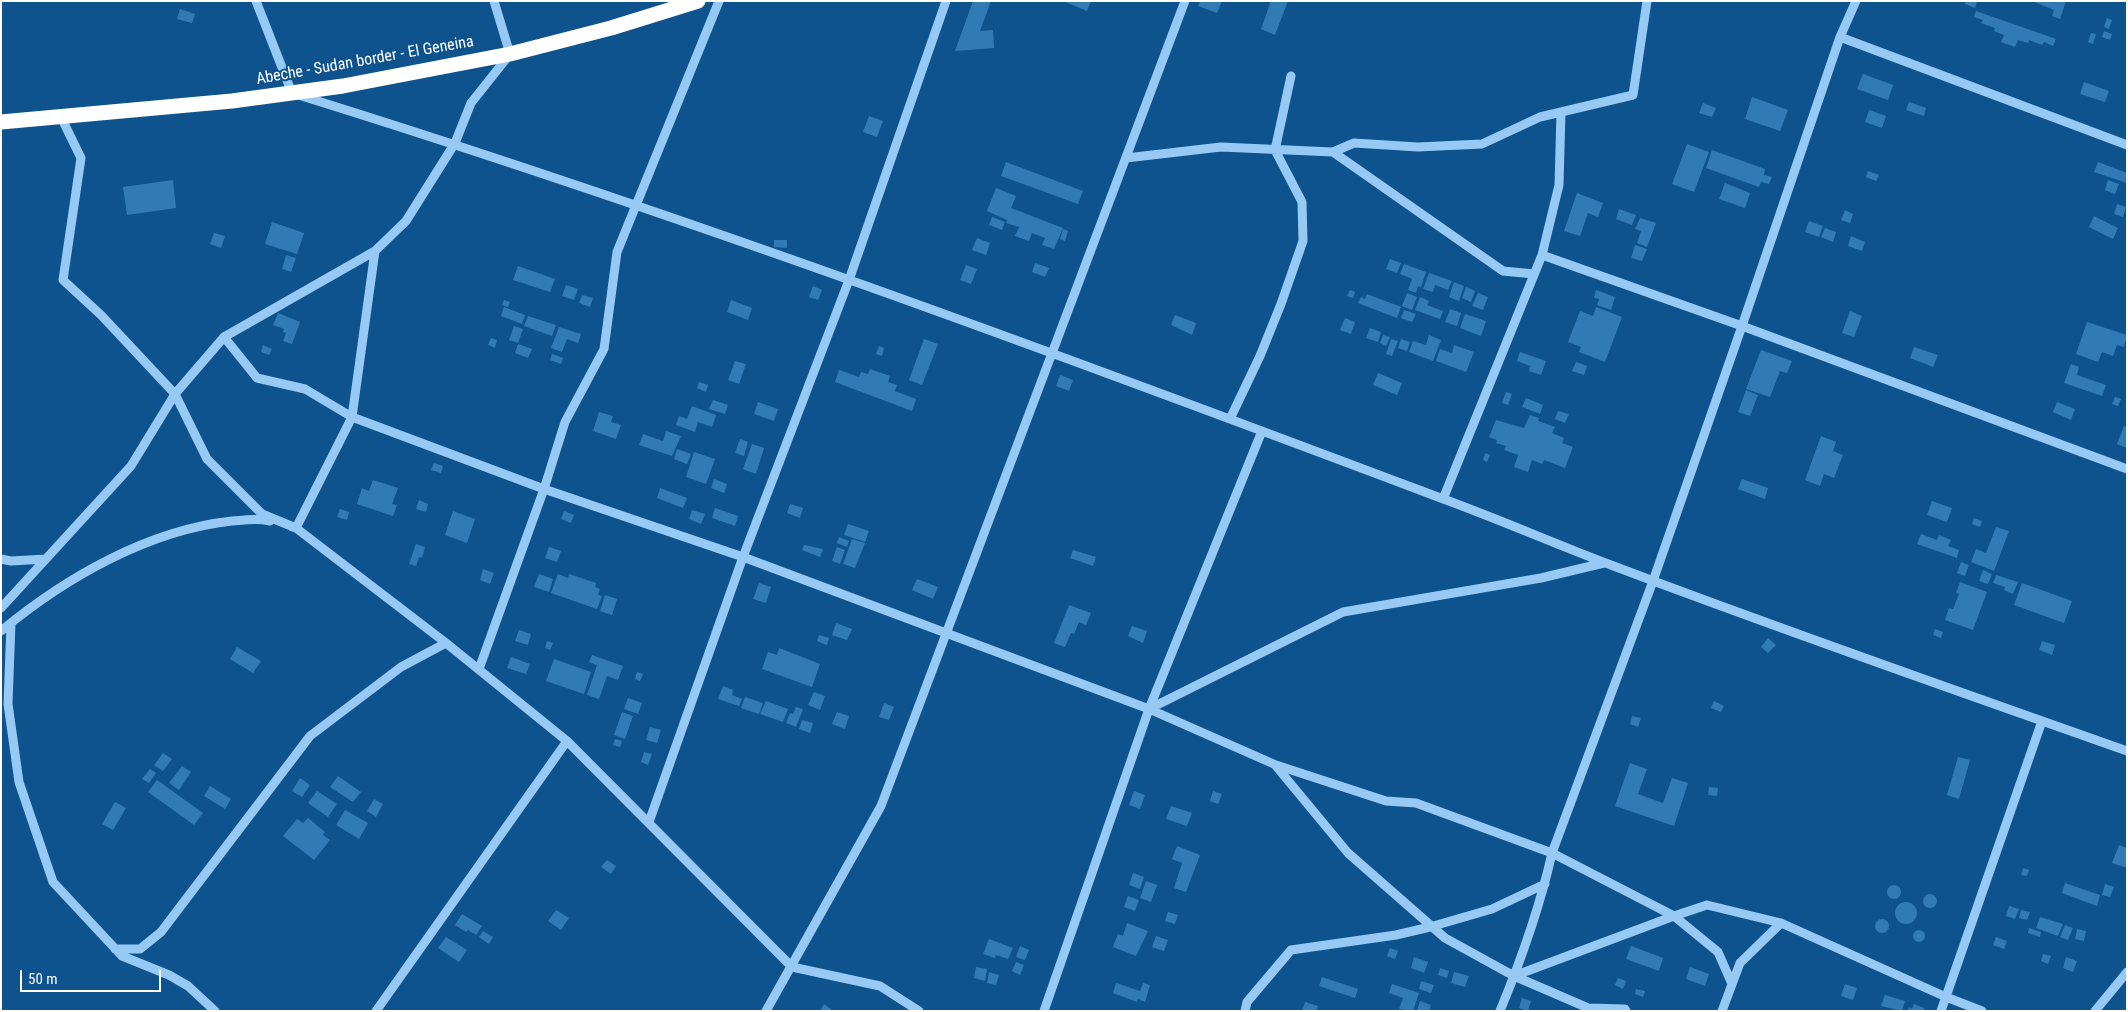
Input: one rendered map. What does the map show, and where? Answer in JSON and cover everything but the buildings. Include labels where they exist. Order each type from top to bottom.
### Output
[{"type":"highway","name":"Abeche - Sudan border - El Geneina","points":[[1,122],[222,102],[343,86],[510,54],[611,28],[698,1]]},
{"type":"street","points":[[256,1],[292,93],[455,143],[637,204],[1053,352],[1654,581],[2127,751]]},
{"type":"street","points":[[1,608],[130,466],[175,394],[224,337],[375,251],[406,221],[455,143],[471,103],[510,54],[494,1]]},
{"type":"street","points":[[479,669],[544,490],[565,422],[604,349],[617,252],[719,1]]},
{"type":"street","points":[[649,822],[743,557],[850,280],[946,1]]},
{"type":"street","points":[[766,1011],[881,806],[1185,1]]},
{"type":"street","points":[[1126,158],[1221,148],[1333,152],[1354,144],[1418,147],[1482,144],[1540,117],[1634,94],[1647,1]]},
{"type":"street","points":[[1500,1011],[1514,976],[1545,884],[1552,853],[1654,581],[1840,37],[1856,1]]},
{"type":"street","points":[[1840,37],[2127,145]]},
{"type":"street","points":[[1230,419],[1264,348],[1303,241],[1302,202],[1275,150],[1291,76]]},
{"type":"street","points":[[1443,499],[1542,255],[1559,185],[1562,112]]},
{"type":"street","points":[[61,117],[81,158],[63,280],[101,316],[175,394],[207,459],[262,514],[296,528],[446,643],[567,741],[792,967],[880,986],[919,1011]]},
{"type":"street","points":[[1333,152],[1503,272],[1534,274]]},
{"type":"street","points":[[296,528],[352,417],[375,251]]},
{"type":"street","points":[[1542,255],[1742,326],[2127,469]]},
{"type":"street","points":[[224,337],[257,378],[305,389],[352,417],[544,490],[743,557],[1149,709],[1276,766],[1386,801],[1416,804],[1552,853],[1674,916],[1718,952],[1732,984]]},
{"type":"street","points":[[1044,1011],[1149,709],[1262,432]]},
{"type":"street","points":[[1,631],[93,566],[143,544],[210,524],[260,518],[296,528]]},
{"type":"street","points":[[1,559],[11,561],[46,559]]},
{"type":"street","points":[[1149,709],[1343,612],[1540,578],[1604,562]]},
{"type":"street","points":[[11,623],[8,704],[19,782],[53,882],[122,956],[170,975],[188,986],[215,1011]]},
{"type":"street","points":[[115,949],[140,949],[161,932],[310,736],[401,667],[446,643]]},
{"type":"street","points":[[1941,1011],[2042,721]]},
{"type":"street","points":[[376,1011],[567,741]]},
{"type":"street","points":[[1276,766],[1348,853],[1444,938],[1514,976],[1588,1008],[1625,1009],[1626,1011]]},
{"type":"street","points":[[1245,1011],[1247,1002],[1291,950],[1396,934],[1430,926],[1492,909],[1545,884]]},
{"type":"street","points":[[1514,976],[1707,905],[1781,923],[1946,997],[1982,1011]]},
{"type":"street","points":[[1722,1011],[1740,963],[1781,923]]},
{"type":"street","points":[[2095,1011],[2127,972]]}]
